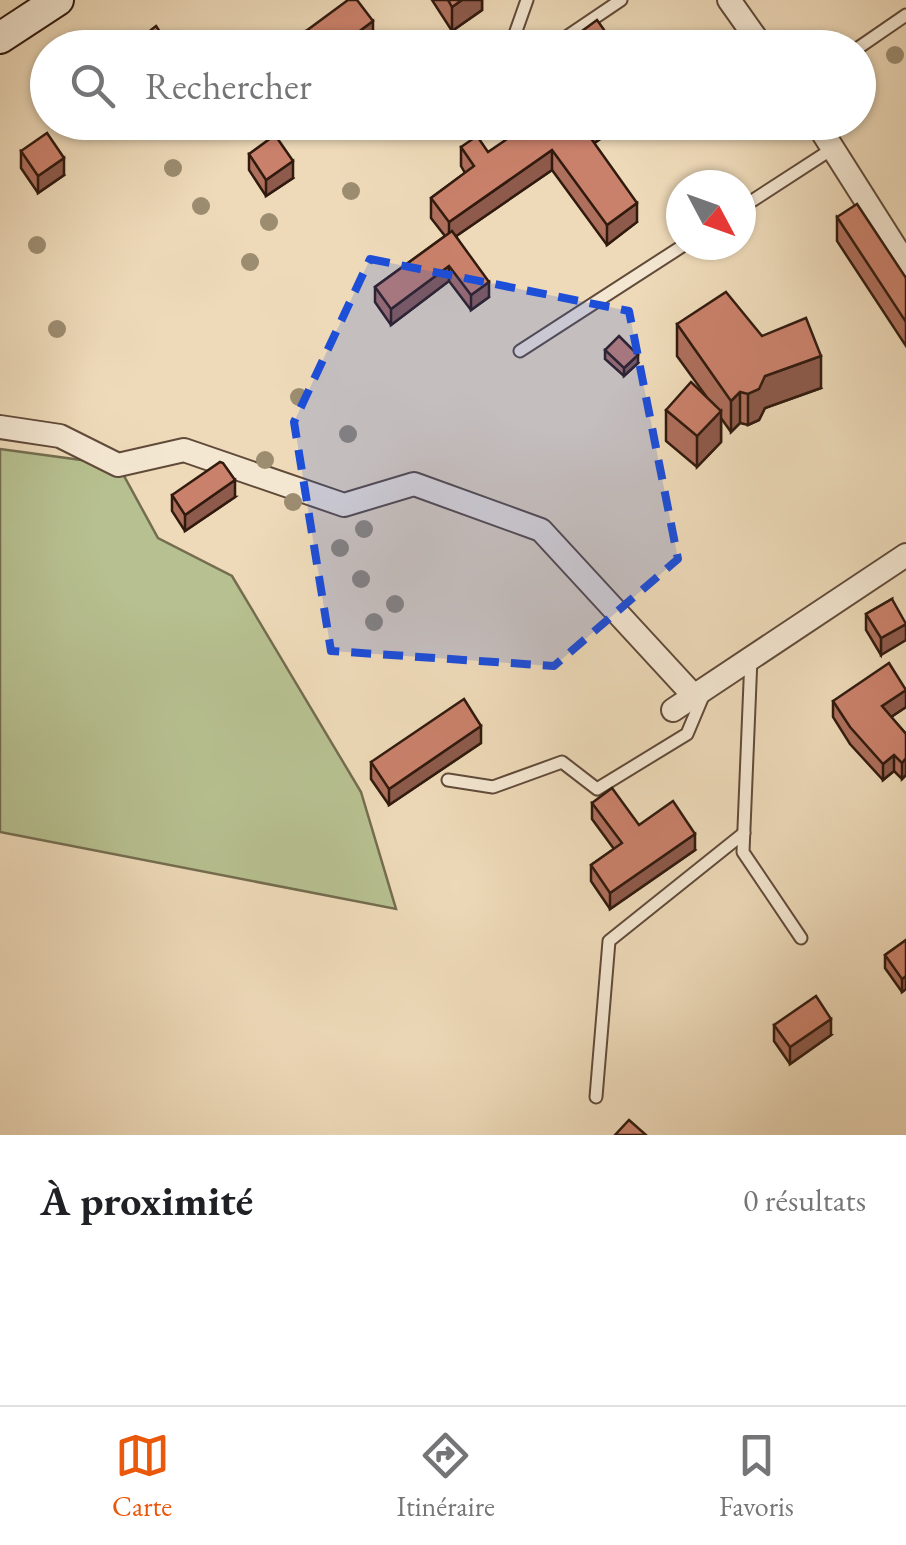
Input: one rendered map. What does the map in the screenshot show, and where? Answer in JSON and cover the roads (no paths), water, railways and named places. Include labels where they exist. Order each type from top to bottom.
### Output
[{"type":"main road","points":[[0,38],[58,0]]},
{"type":"street","points":[[729,0],[750,30]]},
{"type":"street","points":[[826,140],[906,264]]},
{"type":"street","points":[[0,427],[60,436],[118,465],[184,450],[344,506],[414,484],[541,530],[700,692]]},
{"type":"street","points":[[673,710],[906,555]]},
{"type":"lane","points":[[516,30],[527,0]]},
{"type":"lane","points":[[577,30],[621,0]]},
{"type":"lane","points":[[876,36],[906,15]]},
{"type":"lane","points":[[756,198],[832,150]]},
{"type":"lane","points":[[520,351],[666,257]]},
{"type":"lane","points":[[751,658],[744,852],[800,938]]},
{"type":"lane","points":[[448,780],[493,787],[562,762],[597,789],[687,734],[700,692]]},
{"type":"lane","points":[[596,1097],[610,941],[744,833]]}]
